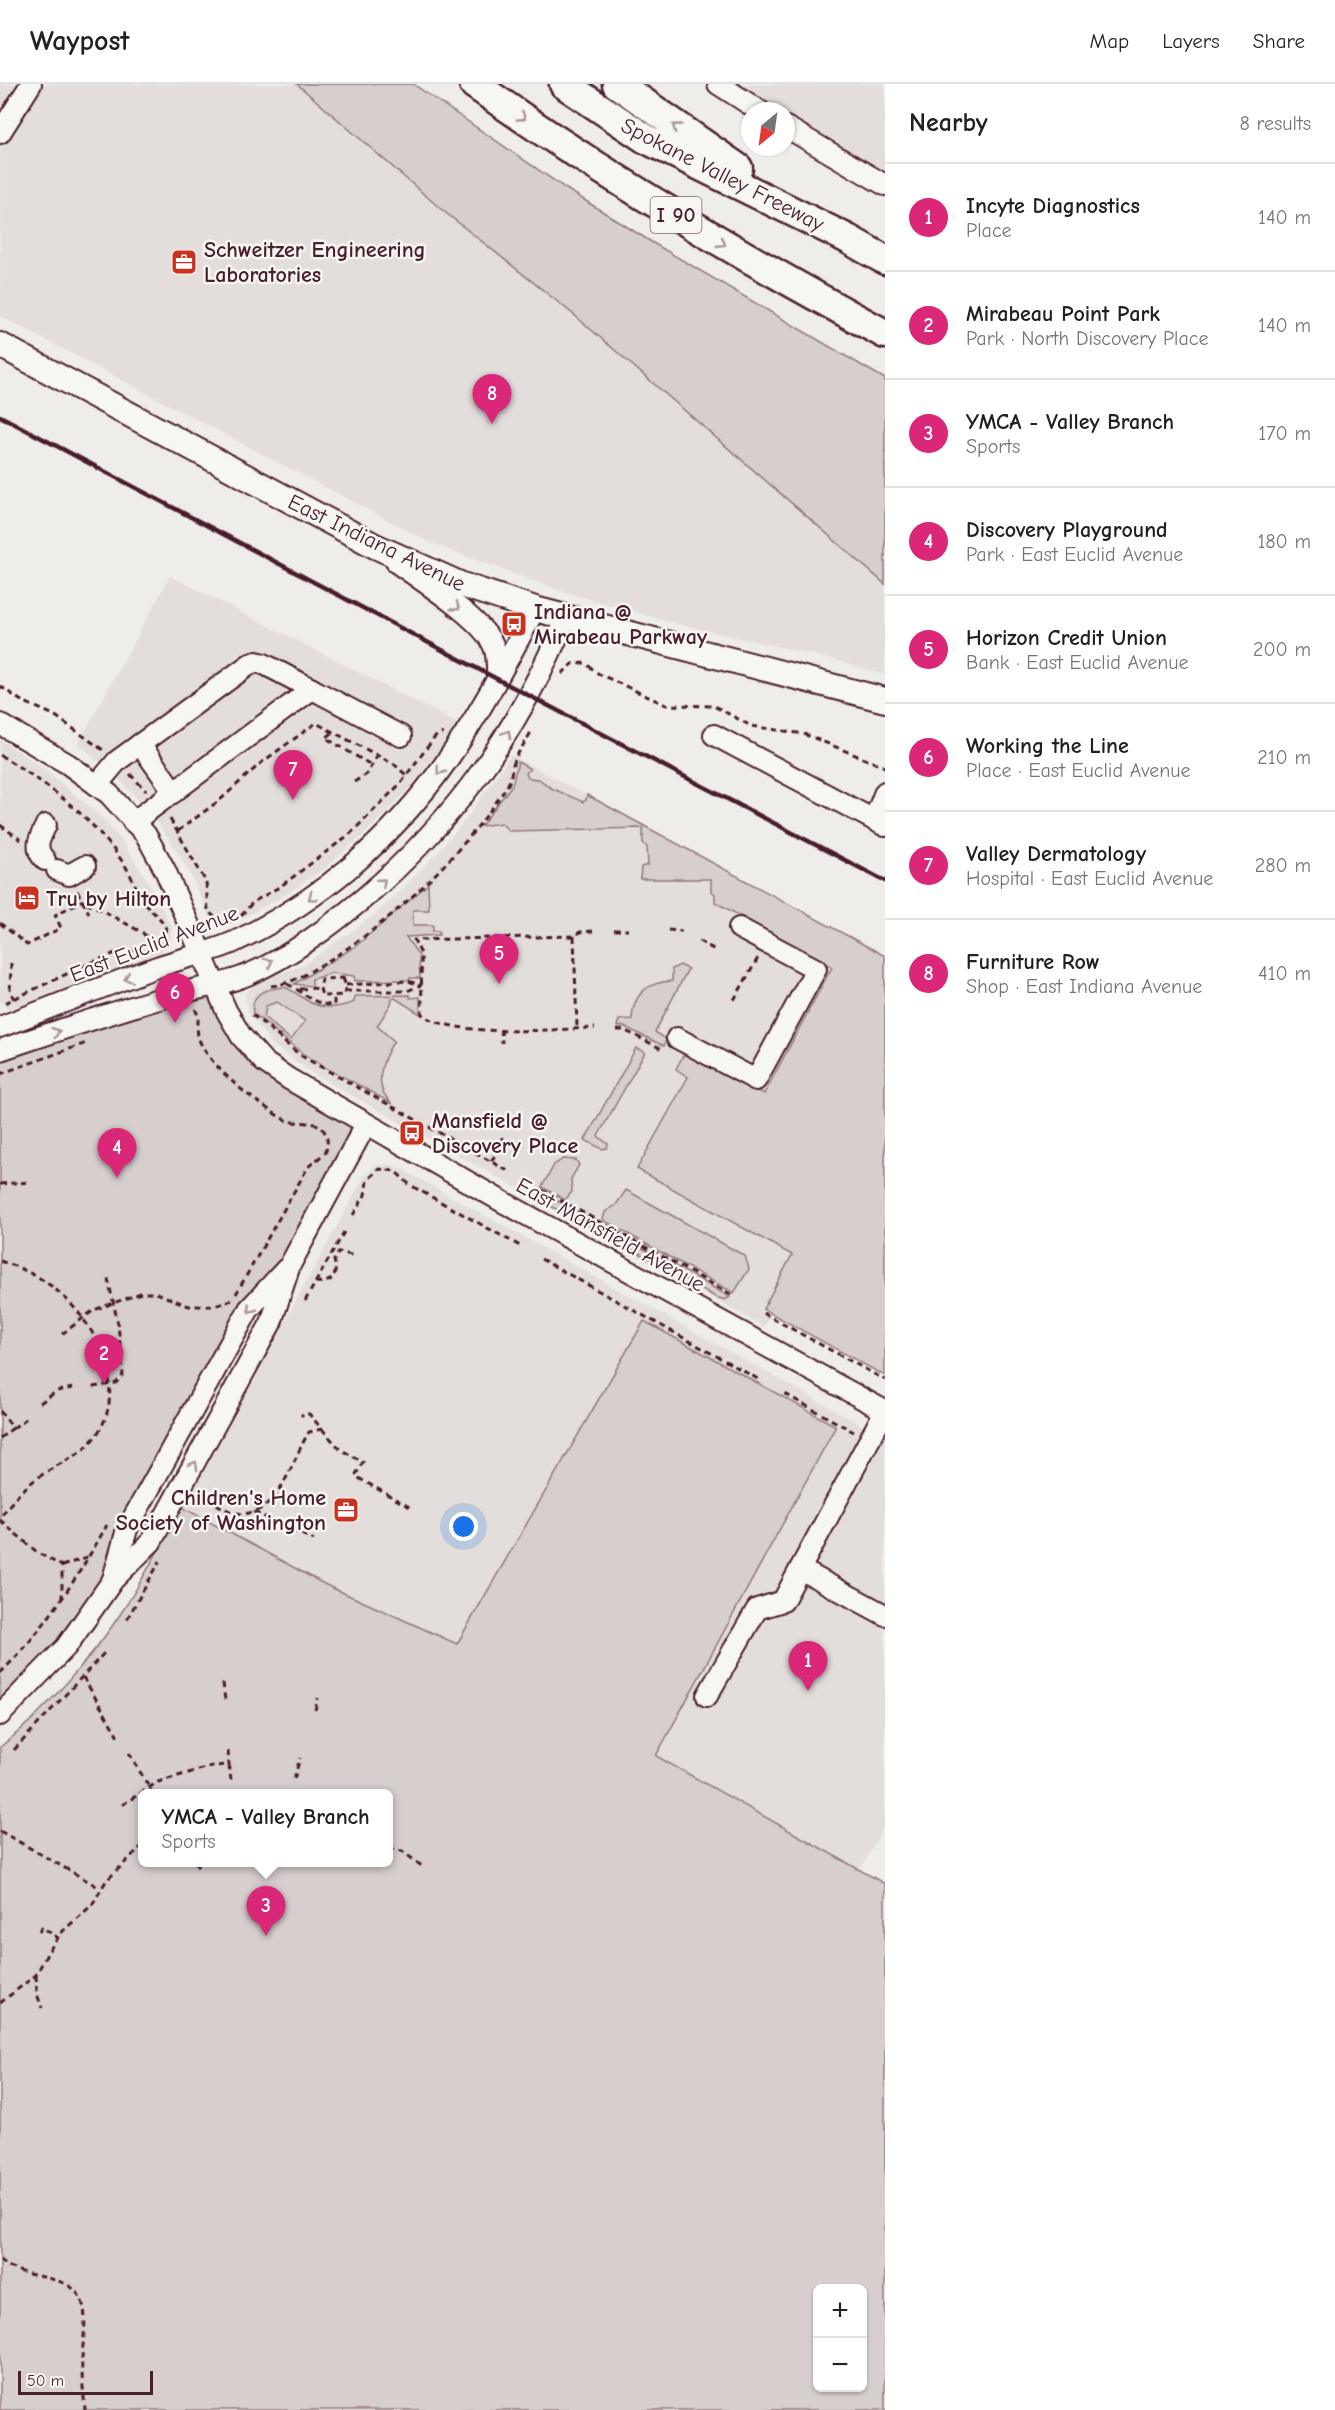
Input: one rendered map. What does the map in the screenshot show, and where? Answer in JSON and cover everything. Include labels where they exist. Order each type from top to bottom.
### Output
[{"type":"highway","name":"I 90","points":[[474,84],[707,235],[885,334]]},
{"type":"highway","name":"Spokane Valley Freeway","points":[[564,84],[646,140],[848,239],[885,260]]},
{"type":"highway","points":[[617,84],[689,136],[848,239]]},
{"type":"main road","name":"East Indiana Avenue","points":[[0,345],[375,546],[462,585],[566,618],[885,700]]},
{"type":"street","points":[[0,133],[31,84]]},
{"type":"street","points":[[718,84],[746,102]]},
{"type":"street","points":[[795,132],[885,185]]},
{"type":"street","points":[[375,546],[472,619],[488,636],[495,648],[497,680]]},
{"type":"street","name":"East Euclid Avenue","points":[[0,1027],[157,967],[233,942],[303,904],[358,861],[383,837],[430,784],[447,761],[497,680],[535,609]]},
{"type":"street","points":[[0,1050],[173,994],[247,975],[298,947],[337,921],[391,875],[436,831],[475,782],[504,741],[550,656],[566,618]]},
{"type":"street","points":[[97,785],[117,761],[250,664],[256,662],[264,664],[401,736]]},
{"type":"street","points":[[133,822],[312,689]]},
{"type":"street","name":"East Mansfield Avenue","points":[[0,724],[36,743],[109,794],[146,835],[165,870],[215,984],[241,1036],[264,1062],[288,1079],[544,1225],[885,1411]]},
{"type":"street","points":[[714,735],[879,823],[885,792]]},
{"type":"street","points":[[140,744],[174,792]]},
{"type":"street","points":[[46,825],[37,846],[39,854],[51,865],[69,875],[85,866]]},
{"type":"street","points":[[669,1044],[756,1080],[816,969],[739,928]]},
{"type":"street","points":[[0,1715],[66,1647],[113,1580],[152,1542],[271,1323],[290,1265],[366,1124]]},
{"type":"street","points":[[113,1580],[127,1529],[249,1309],[290,1265]]},
{"type":"street","points":[[707,1696],[757,1609],[783,1601],[885,1411]]},
{"type":"street","points":[[800,1569],[885,1615]]},
{"type":"path","points":[[559,680],[563,672],[572,664],[585,663],[599,674],[666,705],[714,706],[751,726],[804,734],[885,767]]},
{"type":"path","points":[[0,686],[20,700],[54,715],[117,761],[158,804],[178,831],[206,882],[208,911],[220,922],[230,923],[239,919],[254,902],[281,886],[350,834],[406,775],[435,737],[445,731]]},
{"type":"path","points":[[178,831],[220,800],[261,762],[316,723],[394,764],[406,775]]},
{"type":"path","points":[[266,986],[287,984],[337,956],[371,931],[439,869],[478,825],[509,783],[513,762],[536,724]]},
{"type":"path","points":[[333,732],[326,738],[371,765]]},
{"type":"path","points":[[0,755],[68,801],[102,835],[126,867],[146,903],[166,926],[167,936],[158,951],[143,933],[94,906],[86,904],[83,900],[55,915],[61,928],[27,945],[0,923]]},
{"type":"path","points":[[354,782],[367,774],[377,755]]},
{"type":"path","points":[[86,904],[89,913]]},
{"type":"path","points":[[614,930],[628,930]]},
{"type":"path","points":[[668,930],[682,931]]},
{"type":"path","points":[[593,932],[579,932],[574,936],[414,940],[421,954],[422,1014],[429,1020],[475,1030],[595,1028]]},
{"type":"path","points":[[574,936],[577,1028]]},
{"type":"path","points":[[699,941],[715,950]]},
{"type":"path","points":[[0,1006],[90,963],[126,950],[142,953]]},
{"type":"path","points":[[734,1000],[759,956]]},
{"type":"path","points":[[11,963],[10,991],[14,999]]},
{"type":"path","points":[[343,978],[346,985],[344,995],[322,996],[320,988],[322,979],[343,978]]},
{"type":"path","points":[[346,985],[408,981],[421,985]]},
{"type":"path","points":[[381,982],[381,991]]},
{"type":"path","points":[[287,984],[298,989],[310,1000],[321,1004],[334,1005],[334,996]]},
{"type":"path","points":[[346,991],[407,991],[421,985]]},
{"type":"path","points":[[298,989],[320,988]]},
{"type":"path","points":[[192,1007],[199,1015],[198,1036],[202,1045],[243,1092],[290,1121],[316,1124],[321,1127],[327,1140],[325,1153],[308,1167],[227,1311]]},
{"type":"path","points":[[251,1014],[304,1058],[508,1170]]},
{"type":"path","points":[[501,1029],[502,1043]]},
{"type":"path","points":[[617,1030],[624,1030],[669,1044]]},
{"type":"path","points":[[0,1074],[93,1041]]},
{"type":"path","points":[[491,1161],[499,1150],[503,1135]]},
{"type":"path","points":[[353,1215],[365,1195],[367,1181],[378,1169],[395,1170],[410,1185],[520,1246]]},
{"type":"path","points":[[0,1184],[31,1182]]},
{"type":"path","points":[[542,1190],[732,1295]]},
{"type":"path","points":[[305,1301],[344,1232]]},
{"type":"path","points":[[334,1249],[355,1256]]},
{"type":"path","points":[[315,1282],[326,1283],[333,1279],[336,1268],[334,1260],[339,1252]]},
{"type":"path","points":[[541,1259],[758,1379]]},
{"type":"path","points":[[0,1261],[29,1272],[64,1297],[82,1318],[98,1344],[111,1384],[107,1415],[96,1436],[77,1454],[29,1484],[13,1499],[0,1519],[38,1553],[62,1566],[90,1556]]},
{"type":"path","points":[[93,1387],[119,1381],[123,1375],[118,1324],[107,1274]]},
{"type":"path","points":[[62,1334],[94,1310],[112,1302],[151,1292],[189,1306],[214,1305],[232,1300]]},
{"type":"path","points":[[763,1312],[885,1380]]},
{"type":"path","points":[[40,1403],[57,1391],[73,1389]]},
{"type":"path","points":[[785,1394],[859,1435]]},
{"type":"path","points":[[0,1411],[13,1428]]},
{"type":"path","points":[[301,1416],[304,1413],[309,1414],[340,1449],[363,1462],[355,1476],[413,1509]]},
{"type":"path","points":[[0,1438],[27,1418]]},
{"type":"path","points":[[198,1494],[237,1513],[263,1509],[276,1496],[309,1432],[322,1429]]},
{"type":"path","points":[[254,1512],[314,1540]]},
{"type":"path","points":[[0,1673],[12,1662],[62,1599],[111,1518]]},
{"type":"path","points":[[62,1566],[62,1599]]},
{"type":"path","points":[[14,1750],[106,1650]]},
{"type":"path","points":[[83,1677],[118,1736]]},
{"type":"path","points":[[223,1683],[225,1701]]},
{"type":"path","points":[[315,1710],[318,1698]]},
{"type":"path","points":[[228,1750],[231,1780]]},
{"type":"path","points":[[129,1753],[150,1788],[158,1782],[179,1775],[230,1765]]},
{"type":"path","points":[[294,1779],[300,1758]]},
{"type":"path","points":[[122,1805],[138,1795]]},
{"type":"path","points":[[0,1831],[101,1888]]},
{"type":"path","points":[[0,2003],[36,1975],[58,1938],[92,1905],[101,1888],[117,1868],[138,1849]]},
{"type":"path","points":[[393,1849],[402,1851],[423,1867]]},
{"type":"path","points":[[39,1932],[42,1927],[58,1938]]},
{"type":"path","points":[[36,1975],[37,1994],[42,2008]]},
{"type":"path","points":[[0,2260],[16,2271],[58,2280],[72,2286],[80,2295],[86,2312],[82,2366],[85,2410]]},
{"type":"shaded area","points":[[0,84],[297,84],[441,209],[573,314],[885,584],[885,675],[823,657],[669,622],[561,591],[433,544],[0,316]]},
{"type":"shaded area","points":[[297,84],[413,84],[568,190],[653,243],[885,379],[885,584],[573,314],[441,209]]},
{"type":"shaded area","points":[[738,84],[885,84],[885,172],[795,119],[795,102],[767,102]]},
{"type":"shaded area","points":[[170,576],[460,724],[410,788],[367,832],[324,869],[285,895],[230,925],[219,924],[208,914],[190,874],[151,814],[114,774],[78,744]]},
{"type":"shaded area","points":[[0,740],[41,766],[106,821],[150,885],[172,928],[171,937],[160,955],[16,1015],[0,1002]]},
{"type":"shaded area","points":[[511,755],[835,929],[833,967],[764,1094],[823,1223],[764,1327],[310,1072],[272,1044],[249,1014],[245,994],[257,981],[304,965],[376,914],[408,883],[466,819]]},
{"type":"shaded area","points":[[518,762],[530,769],[526,773],[528,778],[539,779],[551,788],[583,802],[587,795],[885,956],[885,1376],[763,1309],[792,1255],[637,1169],[688,1077],[676,1069],[686,1050],[764,1094],[832,967],[715,902],[715,894],[711,891],[711,879],[640,879],[641,867],[648,865],[647,847],[643,843],[643,828],[509,831],[501,823],[481,826],[512,785]]},
{"type":"shaded area","points":[[428,884],[429,910],[413,910],[413,925],[433,925],[433,931],[439,931],[439,935],[406,937],[419,956],[420,978],[355,981],[354,976],[332,973],[312,979],[312,986],[294,984],[356,946]]},
{"type":"shaded area","points":[[680,965],[688,969],[655,1032],[666,1039],[664,1046],[625,1027],[617,1026],[619,1020],[632,1019],[635,1002],[643,991],[656,984],[672,981],[672,969]]},
{"type":"shaded area","points":[[215,984],[241,1036],[366,1124],[290,1265],[249,1309],[127,1529],[113,1580],[0,1715],[0,1050]]},
{"type":"shaded area","points":[[284,987],[311,1003],[329,1007],[354,1002],[355,996],[410,995],[410,998],[420,997],[420,1014],[395,998],[392,999],[377,1026],[394,1041],[385,1059],[380,1079],[383,1092],[392,1104],[305,1055],[253,1014],[254,1000],[257,996],[266,990]],"holes":[[[277,1002],[305,1021],[291,1040],[264,1017],[266,1006]]]},
{"type":"shaded area","points":[[636,1048],[645,1052],[598,1136],[608,1144],[607,1148],[602,1149],[585,1140]]},
{"type":"shaded area","points":[[563,1159],[576,1160],[579,1165],[571,1179],[572,1192],[565,1200],[542,1187],[554,1165]]},
{"type":"shaded area","points":[[387,1164],[398,1167],[885,1438],[885,1824],[860,1870],[457,1644],[326,1585],[182,1507],[365,1175],[375,1166]]},
{"type":"shaded area","points":[[626,1190],[745,1256],[749,1269],[734,1293],[603,1220],[605,1212],[616,1205]]},
{"type":"shaded area","points":[[540,1191],[730,1297],[725,1300],[715,1297],[680,1276],[676,1271],[673,1272],[608,1236],[607,1233],[542,1202],[539,1197]]},
{"type":"shaded area","points":[[644,1321],[836,1426],[656,1756],[885,1884],[885,2410],[0,2410],[0,1747],[51,1700],[100,1643],[133,1595],[182,1507],[326,1585],[457,1644]]},
{"type":"railway","points":[[0,416],[885,881]]},
{"type":"place","name":"Schweitzer Engineering Laboratories","points":[[184,262]]},
{"type":"place","name":"Furniture Row","points":[[492,424]]},
{"type":"place","name":"Indiana @ Mirabeau Parkway","points":[[514,624]]},
{"type":"place","name":"Valley Dermatology","points":[[293,800]]},
{"type":"place","name":"Tru by Hilton","points":[[27,898]]},
{"type":"place","name":"Horizon Credit Union","points":[[499,984]]},
{"type":"place","name":"Working the Line","points":[[175,1023]]},
{"type":"place","name":"Mansfield @ Discovery Place","points":[[412,1133]]},
{"type":"place","name":"Discovery Playground","points":[[117,1178]]},
{"type":"place","name":"Mirabeau Point Park","points":[[104,1384]]},
{"type":"place","name":"Children's Home Society of Washington","points":[[346,1510]]},
{"type":"place","name":"Incyte Diagnostics","points":[[808,1691]]},
{"type":"place","name":"YMCA - Valley Branch","points":[[266,1936]]}]
